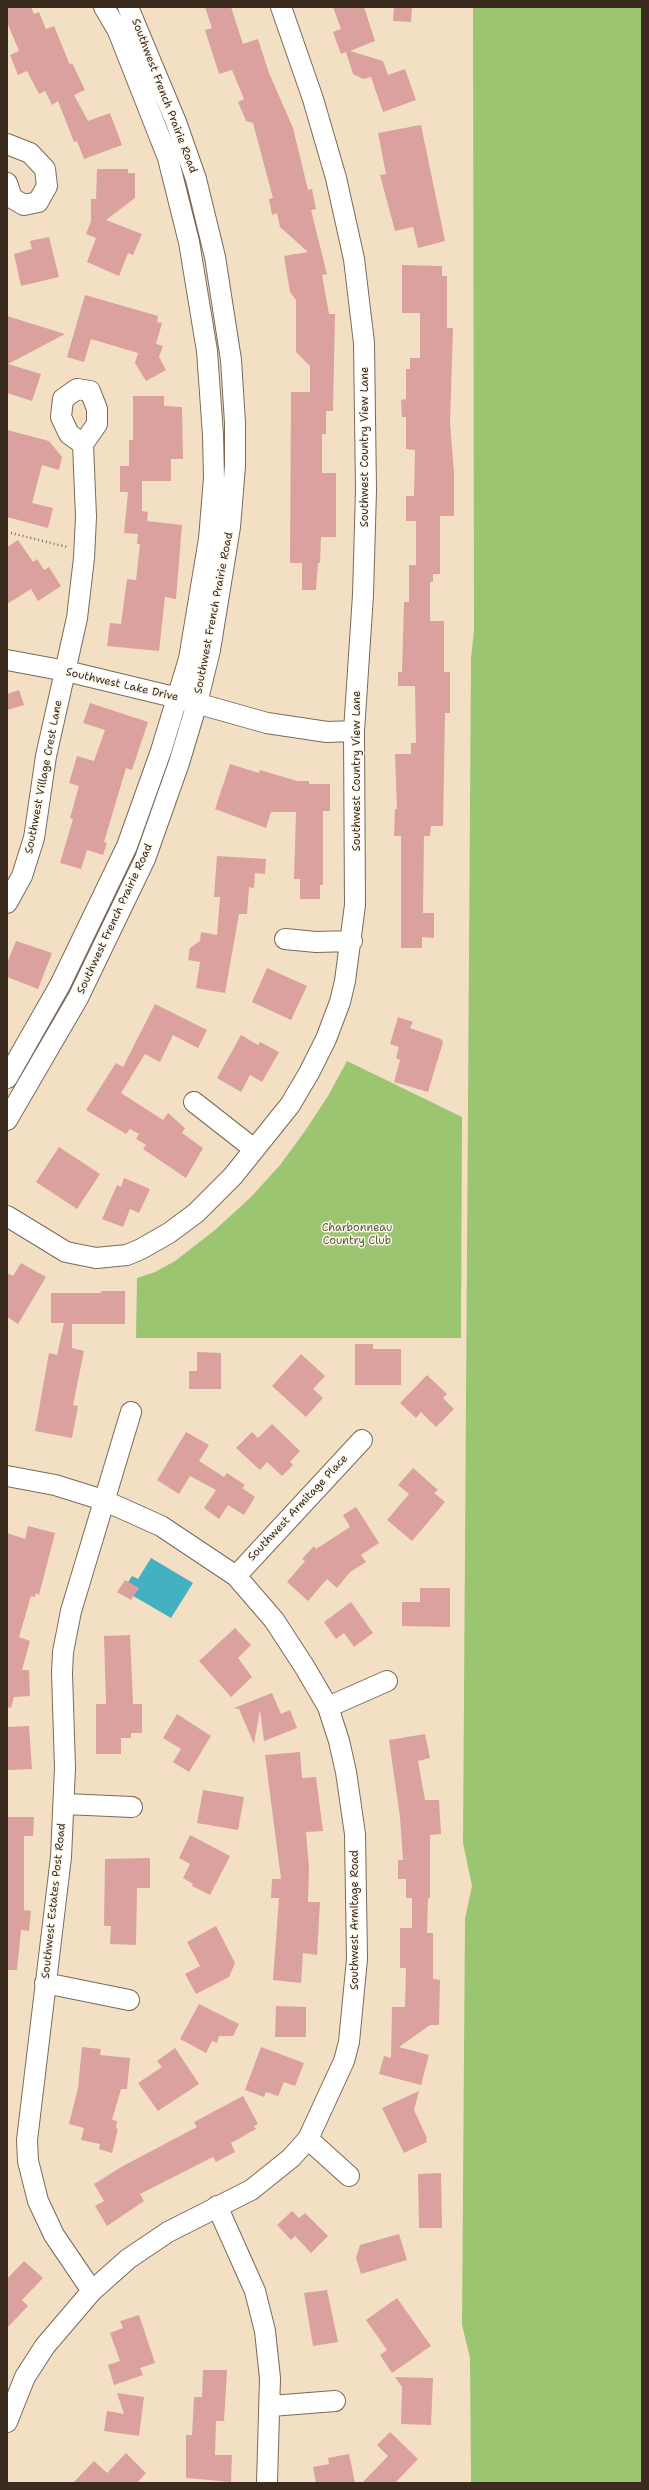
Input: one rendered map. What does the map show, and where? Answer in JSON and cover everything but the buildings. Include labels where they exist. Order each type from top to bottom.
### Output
[{"type":"street","name":"Southwest French Prairie Road","points":[[7,1078],[60,985],[127,846],[178,698],[188,659],[209,539],[214,478],[207,351],[188,242],[168,158],[118,31],[104,7]]},
{"type":"street","name":"Southwest French Prairie Road","points":[[7,1120],[78,998],[146,859],[180,763],[197,703],[221,588],[230,527],[236,466],[231,360],[215,257],[196,179],[148,50],[128,7]]},
{"type":"street","name":"Southwest Country View Lane","points":[[7,1216],[66,1252],[96,1258],[126,1255],[141,1249],[169,1233],[196,1213],[233,1176],[290,1105],[309,1073],[326,1039],[340,1002],[352,941],[357,849],[354,731],[363,594],[366,490],[365,386],[360,300],[352,252],[336,178],[313,99],[281,7]]},
{"type":"street","points":[[7,144],[30,153],[45,169],[47,186],[38,202],[24,205],[12,198],[7,183]]},
{"type":"street","name":"Southwest Village Crest Lane","points":[[7,904],[29,857],[46,756],[77,618],[84,558],[86,517],[83,444]]},
{"type":"street","name":"Southwest Lake Drive","points":[[7,660],[66,671],[295,728],[327,732],[354,731]]},
{"type":"street","points":[[284,939],[316,942],[352,941]]},
{"type":"street","points":[[194,1102],[254,1149]]},
{"type":"street","name":"Southwest Estates Post Road","points":[[92,2290],[45,2218],[38,2201],[28,2161],[27,2140],[61,1857],[64,1804],[64,1652],[71,1612],[103,1500],[131,1412]]},
{"type":"street","name":"Southwest Armitage Place","points":[[236,1576],[362,1440]]},
{"type":"street","name":"Southwest Armitage Road","points":[[7,1476],[55,1485],[103,1500],[161,1526],[236,1576],[274,1620],[304,1666],[328,1707],[346,1772],[355,1834],[357,1959],[355,2001],[349,2042],[341,2068],[308,2138],[291,2158],[264,2181],[251,2190],[168,2232],[128,2259],[92,2290],[45,2346],[24,2377],[7,2422]]},
{"type":"street","points":[[328,1707],[387,1681]]},
{"type":"street","points":[[64,1804],[132,1807]]},
{"type":"street","points":[[45,1983],[129,2000]]},
{"type":"street","points":[[308,2138],[349,2176]]},
{"type":"street","points":[[217,2206],[256,2291],[264,2331],[270,2378],[271,2406],[267,2483]]},
{"type":"street","points":[[271,2406],[335,2401]]},
{"type":"path","points":[[7,532],[73,549]]},
{"type":"green space","points":[[473,7],[642,7],[642,2483],[471,2483],[470,2358],[462,2325],[465,1919],[472,1886],[463,1843],[471,658],[474,630]]},
{"type":"green space","name":"Charbonneau Country Club","points":[[347,1061],[462,1117],[461,1338],[136,1338],[137,1278],[155,1272],[175,1261],[215,1230],[251,1197],[280,1165],[305,1131],[328,1096]]},
{"type":"water","points":[[151,1558],[193,1583],[171,1618],[123,1590],[132,1576],[138,1579]]}]
